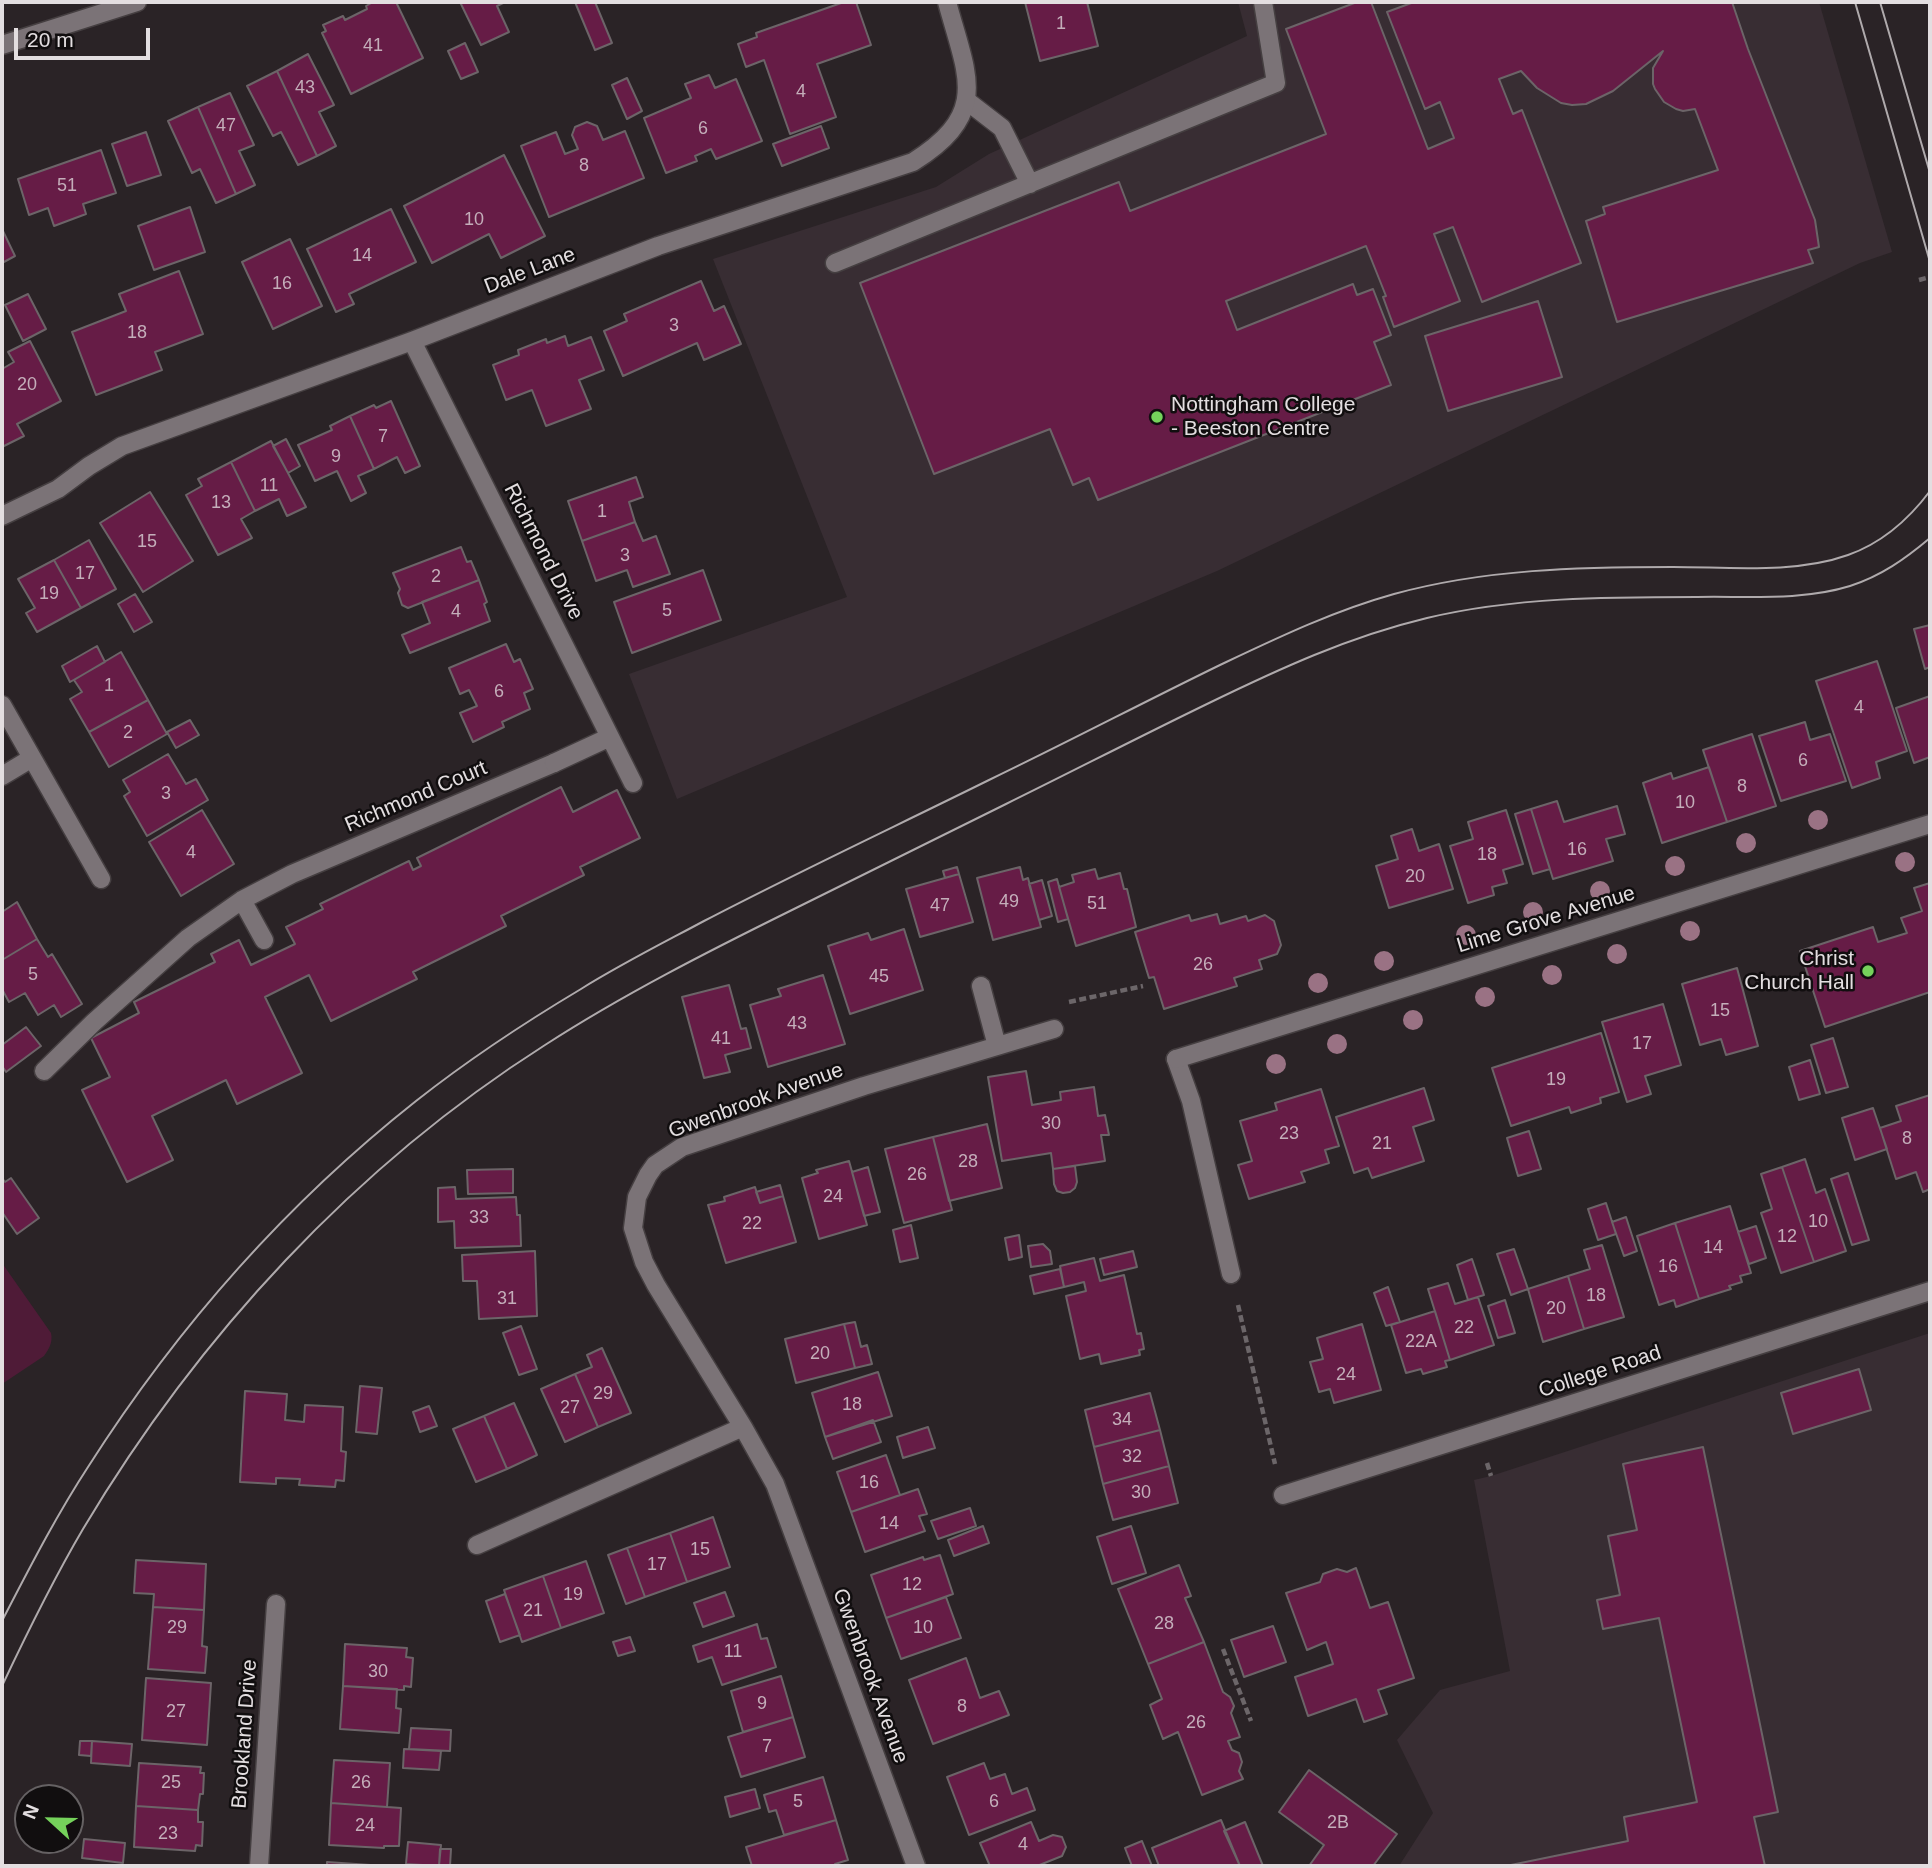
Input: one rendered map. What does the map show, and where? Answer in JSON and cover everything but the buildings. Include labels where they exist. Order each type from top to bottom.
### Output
[{"type":"street","points":[[2,45],[137,2]]},
{"type":"street","points":[[947,2],[967,74],[967,101],[1002,128],[1030,184]]},
{"type":"street","points":[[835,263],[1276,83],[1263,2]]},
{"type":"street","name":"Dale Lane","points":[[2,516],[58,489],[122,446],[412,341],[658,246],[913,162],[947,137],[959,120],[967,101]]},
{"type":"street","name":"Richmond Drive","points":[[412,341],[634,783]]},
{"type":"street","points":[[2,705],[102,879]]},
{"type":"street","name":"Richmond Court","points":[[44,1071],[188,938],[242,900],[292,874],[610,737]]},
{"type":"street","points":[[2,776],[32,758]]},
{"type":"street","name":"Lime Grove Avenue","points":[[1231,1274],[1191,1101],[1176,1059],[1930,824]]},
{"type":"street","points":[[242,900],[264,940]]},
{"type":"street","points":[[981,986],[997,1046]]},
{"type":"street","name":"Gwenbrook Avenue","points":[[916,1866],[775,1485],[743,1427],[656,1285],[638,1248],[633,1228],[637,1197],[655,1165],[682,1147],[864,1086],[1054,1029]]},
{"type":"street","name":"College Road","points":[[1283,1495],[1930,1291]]},
{"type":"street","points":[[477,1545],[743,1427]]},
{"type":"street","name":"Brookland Drive","points":[[259,1866],[276,1604]]},
{"type":"path","points":[[1919,280],[1930,277]]},
{"type":"path","points":[[1054,1029],[1057,1004],[1143,986]]},
{"type":"path","points":[[1231,1274],[1283,1495]]},
{"type":"path","points":[[1223,1649],[1251,1721]]},
{"type":"shaded area","name":"Nottingham College - Beeston Centre","points":[[1238,2],[1819,2],[1892,252],[1860,263],[1217,571],[677,799],[629,674],[847,597],[713,259],[936,187],[989,154],[1247,36]]},
{"type":"shaded area","points":[[2,1263],[51,1336],[44,1356],[2,1384]]},
{"type":"shaded area","points":[[1930,1333],[1930,1866],[1399,1866],[1433,1813],[1397,1740],[1440,1690],[1510,1671],[1474,1480]]},
{"type":"tram line","points":[[1855,2],[1930,262]]},
{"type":"tram line","points":[[1880,2],[1930,173]]},
{"type":"tram line","points":[[2,1621],[65,1504],[122,1416],[196,1317],[237,1270],[323,1182],[368,1140],[416,1101],[497,1042],[596,980],[810,867],[1191,679],[1349,608],[1428,586],[1497,574],[1603,568],[1762,568],[1828,561],[1860,550],[1883,537],[1904,520],[1930,491]]},
{"type":"tram line","points":[[2,1686],[61,1568],[128,1458],[177,1389],[230,1323],[286,1260],[346,1200],[409,1145],[475,1093],[605,1008],[730,941],[1182,716],[1261,678],[1342,644],[1427,618],[1527,602],[1629,597],[1774,597],[1832,591],[1882,572],[1930,538]]},
{"type":"place","name":"Nottingham College - Beeston Centre","points":[[1157,417]]},
{"type":"place","name":"Christ Church Hall","points":[[1868,971]]}]
